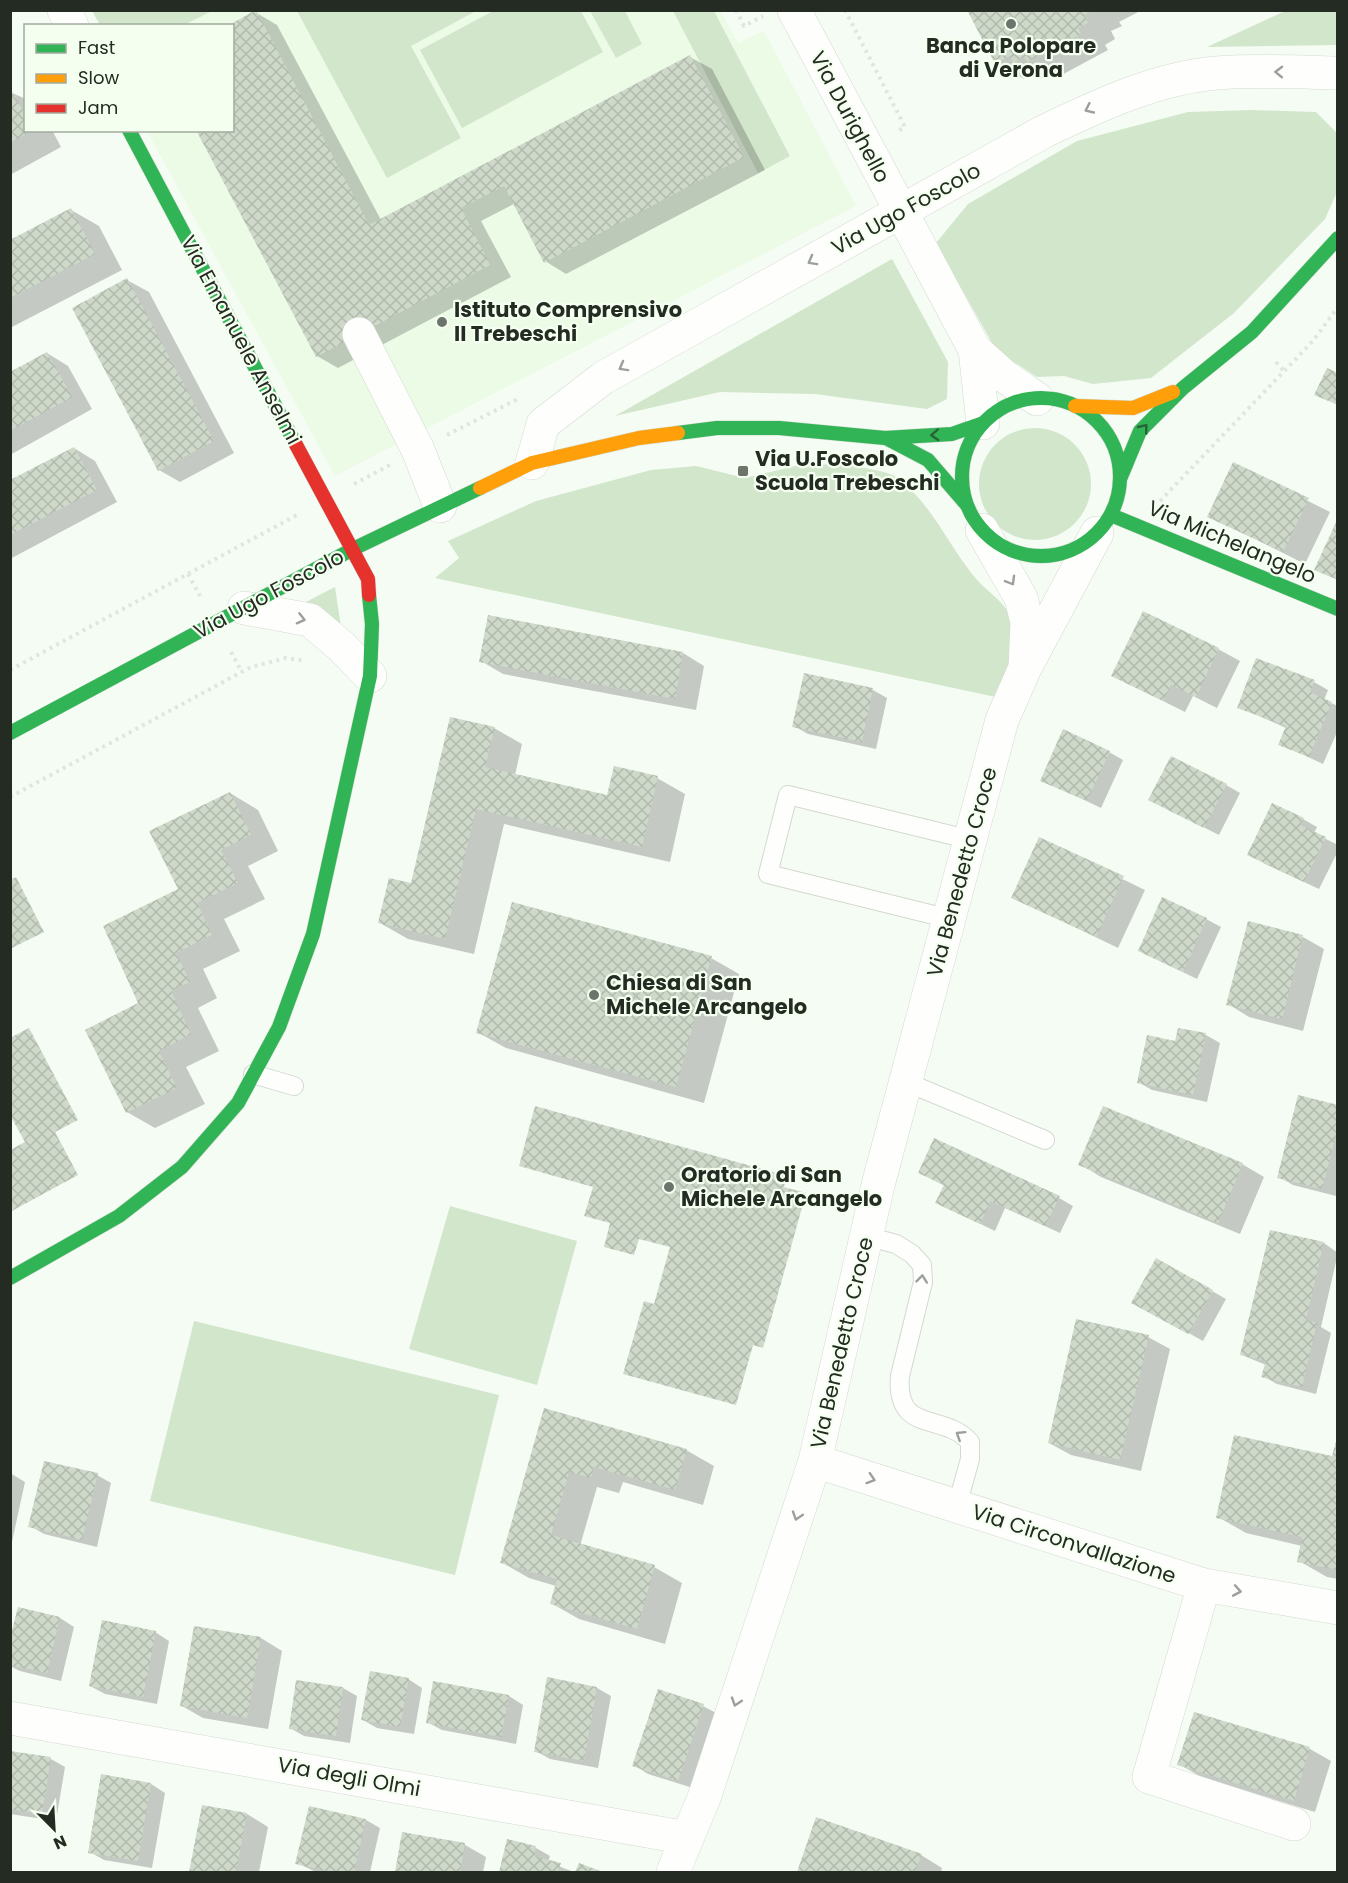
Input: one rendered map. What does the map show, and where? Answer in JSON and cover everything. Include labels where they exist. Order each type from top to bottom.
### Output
[{"type":"street","points":[[64,10],[71,24]]},
{"type":"street","name":"Via Durighello","points":[[779,13],[867,149],[975,350],[1004,376],[1037,399]]},
{"type":"street","name":"Via Ugo Foscolo","points":[[532,463],[543,424],[603,378],[1053,127],[1096,106],[1156,86],[1215,73],[1338,73]]},
{"type":"street","name":"Via Emanuele Anselmi","points":[[10,1278],[119,1216],[182,1167],[238,1103],[279,1027],[313,934],[370,676],[372,624],[368,579],[130,132]]},
{"type":"street","points":[[1120,479],[1140,431],[1183,388],[1252,332],[1338,238]]},
{"type":"street","points":[[359,334],[418,450],[440,507]]},
{"type":"street","name":"Via Durighello","points":[[975,350],[983,423]]},
{"type":"street","points":[[1075,406],[1134,408],[1183,388]]},
{"type":"street","points":[[1037,399],[1056,400],[1075,406],[1094,418],[1108,436],[1117,456],[1120,479],[1118,497],[1104,524],[1076,548],[1051,556],[1025,555],[1002,546],[974,517],[962,483],[963,461],[971,440],[983,423],[999,411],[1017,402],[1037,399]]},
{"type":"street","name":"Via Ugo Foscolo","points":[[10,733],[353,549],[532,463],[639,438],[717,428],[779,428],[885,438],[952,434],[983,423]]},
{"type":"street","name":"Via Ugo Foscolo","points":[[885,438],[928,460],[974,517]]},
{"type":"street","name":"Via Benedetto Croce","points":[[974,517],[1021,598],[1027,622],[1025,668]]},
{"type":"street","name":"Via Michelangelo","points":[[1104,524],[1136,525],[1338,609]]},
{"type":"street","name":"Via Benedetto Croce","points":[[673,1872],[704,1798],[815,1461],[867,1236],[1002,720],[1025,668],[1104,524]]},
{"type":"street","points":[[244,608],[310,620],[341,646],[370,676]]},
{"type":"street","name":"Via Circonvallazione","points":[[815,1461],[1204,1585],[1338,1608]]},
{"type":"street","points":[[1204,1585],[1149,1777],[1294,1824]]},
{"type":"street","name":"Via degli Olmi","points":[[10,1718],[687,1838]]},
{"type":"lane","points":[[950,919],[768,874],[788,795],[970,840]]},
{"type":"lane","points":[[253,1074],[294,1086]]},
{"type":"lane","points":[[906,1082],[1045,1140]]},
{"type":"lane","points":[[867,1236],[896,1244],[912,1254],[922,1265],[922,1282],[900,1376],[899,1392],[903,1404],[919,1420],[963,1434],[970,1442],[970,1459],[957,1506]]},
{"type":"path","points":[[736,10],[744,26],[779,13]]},
{"type":"path","points":[[845,10],[905,127],[867,149]]},
{"type":"path","points":[[1136,525],[1313,341],[1338,307]]},
{"type":"path","points":[[1276,362],[1284,371]]},
{"type":"path","points":[[10,797],[251,668],[286,658],[315,662]]},
{"type":"shaded area","points":[[92,11],[212,11],[186,24],[99,24]]},
{"type":"shaded area","name":"Istituto Comprensivo II Trebeschi","points":[[212,11],[297,11],[387,177],[461,138],[411,46],[476,11],[493,11],[421,50],[603,52],[581,11],[590,11],[616,58],[642,44],[625,11],[673,11],[758,172],[790,155],[714,11],[721,11],[738,43],[764,31],[856,206],[335,476],[148,132],[234,132],[234,24],[186,24]]},
{"type":"shaded area","points":[[297,11],[476,11],[411,46],[461,138],[387,178]]},
{"type":"shaded area","points":[[493,11],[581,11],[603,52],[462,128],[420,50]]},
{"type":"shaded area","points":[[590,11],[625,11],[642,44],[616,58]]},
{"type":"shaded area","points":[[673,11],[714,11],[790,156],[758,173]]},
{"type":"shaded area","points":[[1285,11],[1337,11],[1337,45],[1207,47]]},
{"type":"shaded area","points":[[1252,110],[1316,112],[1337,133],[1337,192],[1325,219],[1234,313],[1151,378],[1093,384],[1064,376],[1037,377],[996,350],[936,243],[968,204],[1077,141],[1188,112]]},
{"type":"shaded area","points":[[892,259],[948,362],[947,399],[927,409],[815,394],[720,392],[615,416]]},
{"type":"shaded area","points":[[1035,428],[1057,432],[1075,444],[1087,462],[1091,484],[1087,506],[1075,524],[1057,536],[1035,540],[1013,536],[995,524],[983,506],[979,484],[983,462],[995,444],[1013,432]]},
{"type":"shaded area","points":[[843,464],[891,474],[909,488],[931,513],[978,581],[1001,602],[1008,612],[1014,628],[1014,649],[1009,669],[996,697],[435,578],[459,558],[448,541],[536,501],[651,470],[696,466],[745,478],[799,465]]},
{"type":"shaded area","points":[[335,587],[341,627],[300,605]]},
{"type":"shaded area","points":[[450,1206],[577,1241],[537,1385],[409,1349]]},
{"type":"shaded area","points":[[194,1321],[499,1395],[455,1575],[150,1501]]},
{"type":"building","points":[[256,10],[369,225],[690,55],[744,157],[544,263],[504,186],[461,208],[490,265],[316,357],[197,132],[234,132],[234,24],[231,24]]},
{"type":"building","points":[[967,10],[1093,10],[1084,15],[1088,23],[1078,28],[1081,34],[1027,62],[1024,57],[1013,63],[1010,56],[995,64]]},
{"type":"building","points":[[10,88],[24,112],[24,132],[30,132],[10,143]]},
{"type":"building","points":[[71,208],[95,254],[10,298],[10,240]]},
{"type":"building","points":[[127,278],[214,441],[158,471],[72,308]]},
{"type":"building","points":[[47,352],[72,397],[10,431],[10,372]]},
{"type":"building","points":[[1327,368],[1338,373],[1338,405],[1314,395]]},
{"type":"building","points":[[74,447],[97,490],[10,535],[10,480]]},
{"type":"building","points":[[1233,462],[1309,498],[1283,552],[1207,517]]},
{"type":"building","points":[[1338,518],[1338,580],[1314,570]]},
{"type":"building","points":[[1143,611],[1219,648],[1196,697],[1171,685],[1163,701],[1111,676]]},
{"type":"building","points":[[488,615],[683,652],[675,699],[479,662]]},
{"type":"building","points":[[1256,658],[1315,680],[1310,692],[1332,702],[1309,757],[1278,745],[1286,726],[1237,708]]},
{"type":"building","points":[[804,673],[873,688],[862,742],[792,727]]},
{"type":"building","points":[[450,717],[495,727],[485,767],[607,795],[614,766],[658,776],[642,847],[476,809],[445,939],[378,923],[389,878],[411,883]]},
{"type":"building","points":[[1063,729],[1110,751],[1087,801],[1040,781]]},
{"type":"building","points":[[1171,756],[1227,784],[1204,828],[1148,800]]},
{"type":"building","points":[[230,792],[251,835],[221,850],[238,883],[197,903],[212,935],[176,953],[190,982],[171,991],[191,1034],[159,1051],[177,1088],[126,1113],[85,1030],[138,1003],[103,926],[178,889],[149,831]]},
{"type":"building","points":[[1272,803],[1304,818],[1300,825],[1326,837],[1304,882],[1247,855]]},
{"type":"building","points":[[1039,837],[1124,876],[1096,937],[1011,898]]},
{"type":"building","points":[[16,877],[44,932],[10,949],[10,880]]},
{"type":"building","points":[[1162,897],[1207,918],[1183,972],[1138,951]]},
{"type":"building","name":"Chiesa di San Michele Arcangelo","points":[[512,902],[712,956],[676,1087],[476,1033]]},
{"type":"building","points":[[1248,921],[1303,935],[1282,1019],[1226,1005]]},
{"type":"building","points":[[29,1028],[78,1120],[55,1132],[78,1175],[10,1212],[10,1150],[25,1142],[10,1115],[10,1038]]},
{"type":"building","points":[[1178,1028],[1206,1033],[1193,1095],[1137,1083],[1147,1035],[1175,1041]]},
{"type":"building","points":[[1298,1095],[1338,1105],[1338,1127],[1322,1189],[1277,1178]]},
{"type":"building","points":[[535,1106],[787,1176],[784,1187],[806,1193],[763,1348],[753,1345],[736,1405],[623,1374],[644,1301],[654,1304],[670,1247],[639,1239],[634,1255],[604,1247],[610,1223],[584,1216],[593,1187],[519,1166]]},
{"type":"building","points":[[1103,1106],[1243,1163],[1218,1223],[1078,1165]]},
{"type":"building","points":[[934,1138],[1060,1196],[1045,1226],[991,1201],[980,1224],[935,1203],[944,1185],[918,1173]]},
{"type":"building","points":[[1270,1230],[1324,1242],[1306,1320],[1317,1323],[1302,1387],[1261,1377],[1266,1361],[1240,1355]]},
{"type":"building","points":[[1156,1258],[1213,1290],[1188,1334],[1131,1303]]},
{"type":"building","points":[[1076,1319],[1149,1335],[1120,1460],[1048,1443]]},
{"type":"building","points":[[544,1408],[687,1449],[675,1490],[594,1467],[591,1478],[569,1472],[551,1535],[655,1565],[637,1629],[550,1604],[557,1579],[500,1563]]},
{"type":"building","points":[[1338,1434],[1338,1570],[1297,1562],[1302,1537],[1216,1518],[1234,1435],[1332,1456]]},
{"type":"building","points":[[44,1461],[98,1473],[82,1540],[28,1527]]},
{"type":"building","points":[[18,1607],[60,1617],[47,1673],[10,1665],[10,1638]]},
{"type":"building","points":[[102,1620],[156,1631],[143,1697],[89,1686]]},
{"type":"building","points":[[194,1626],[261,1637],[247,1718],[180,1706]]},
{"type":"building","points":[[370,1671],[409,1678],[400,1727],[361,1720]]},
{"type":"building","points":[[547,1677],[597,1687],[584,1761],[534,1752]]},
{"type":"building","points":[[296,1680],[343,1687],[336,1736],[289,1729]]},
{"type":"building","points":[[433,1681],[509,1695],[501,1737],[426,1723]]},
{"type":"building","points":[[658,1689],[704,1704],[678,1781],[632,1766]]},
{"type":"building","points":[[1194,1712],[1310,1747],[1294,1801],[1177,1765]]},
{"type":"building","points":[[10,1751],[51,1757],[42,1814],[10,1809]]},
{"type":"building","points":[[101,1774],[151,1783],[138,1861],[88,1853]]},
{"type":"building","points":[[202,1805],[247,1813],[236,1872],[189,1872]]},
{"type":"building","points":[[309,1806],[366,1819],[354,1872],[333,1872],[295,1864]]},
{"type":"building","points":[[816,1817],[922,1854],[915,1872],[797,1872]]},
{"type":"building","points":[[402,1832],[465,1843],[460,1872],[395,1872]]},
{"type":"building","points":[[507,1839],[536,1846],[534,1856],[561,1863],[558,1872],[499,1872]]},
{"type":"building","points":[[579,1863],[603,1872],[575,1872]]},
{"type":"traffic: fast","points":[[130,132],[294,441]]},
{"type":"traffic: fast","points":[[1120,479],[1140,431],[1183,388],[1252,332],[1338,238]]},
{"type":"traffic: fast","points":[[1041,398],[1071,404],[1097,421],[1114,447],[1120,477],[1114,507],[1097,533],[1071,550],[1041,556],[1011,550],[985,533],[968,507],[962,477],[968,447],[985,421],[1011,404],[1041,398]]},
{"type":"traffic: fast","points":[[678,433],[717,428],[779,428],[885,438],[952,434],[983,423]]},
{"type":"traffic: fast","points":[[886,438],[928,460],[966,504]]},
{"type":"traffic: fast","points":[[10,733],[353,549],[480,488]]},
{"type":"traffic: fast","points":[[1111,515],[1338,609]]},
{"type":"traffic: fast","points":[[10,1278],[119,1216],[182,1167],[238,1103],[279,1027],[313,934],[370,676],[372,624],[369,595]]},
{"type":"traffic: slow","points":[[1075,406],[1133,408],[1173,392]]},
{"type":"traffic: slow","points":[[480,488],[532,463],[639,438],[678,433]]},
{"type":"traffic: jam","points":[[294,441],[368,579],[369,595]]},
{"type":"place","name":"Banca Polopare di Verona","points":[[1011,24]]},
{"type":"place","name":"Istituto Comprensivo II Trebeschi","points":[[442,322]]},
{"type":"place","name":"Via U.Foscolo Scuola Trebeschi","points":[[743,471]]},
{"type":"place","name":"Chiesa di San Michele Arcangelo","points":[[594,995]]},
{"type":"place","name":"Oratorio di San Michele Arcangelo","points":[[669,1187]]}]
